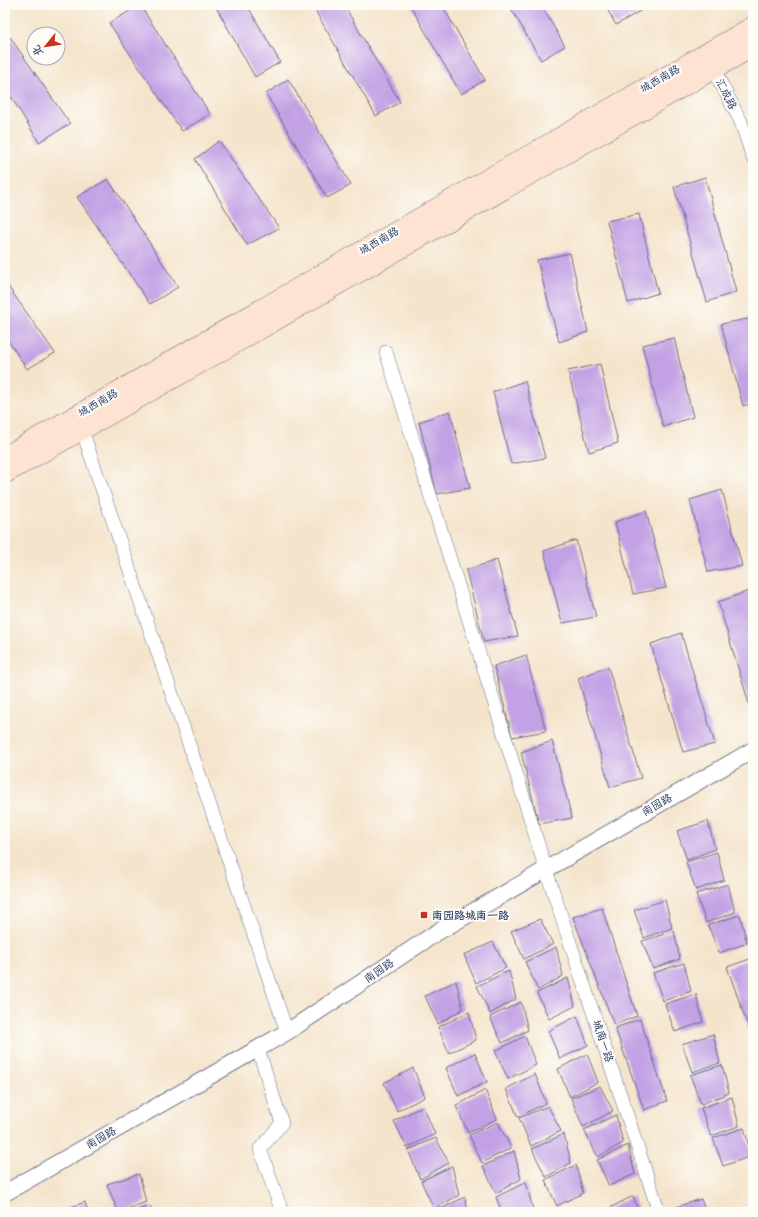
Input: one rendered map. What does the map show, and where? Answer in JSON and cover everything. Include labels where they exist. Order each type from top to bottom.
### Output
[{"type":"main road","name":"城西南路","points":[[5,474],[268,325],[709,61],[753,26]]},
{"type":"main road","name":"城西南路","points":[[5,456],[709,61],[753,47]]},
{"type":"street","name":"汇成路","points":[[709,61],[741,122],[753,158]]},
{"type":"street","name":"城南一路","points":[[386,352],[546,870],[660,1212]]},
{"type":"street","points":[[82,430],[287,1032]]},
{"type":"street","name":"南园路","points":[[5,1193],[287,1032],[436,933],[753,750]]},
{"type":"street","points":[[258,1048],[282,1123],[260,1149],[282,1212]]},
{"type":"building","points":[[140,5],[210,114],[182,131],[109,23]]},
{"type":"building","points":[[215,5],[247,5],[280,62],[255,77]]},
{"type":"building","points":[[312,5],[344,5],[400,102],[376,116]]},
{"type":"building","points":[[410,5],[442,5],[485,80],[461,94]]},
{"type":"building","points":[[509,5],[541,5],[565,46],[541,60]]},
{"type":"building","points":[[605,5],[637,5],[640,11],[616,25]]},
{"type":"building","points":[[10,37],[26,60],[26,66],[30,66],[70,124],[39,142],[5,87],[5,41]]},
{"type":"building","points":[[288,79],[351,185],[327,198],[266,94]]},
{"type":"building","points":[[219,141],[279,228],[247,245],[195,159]]},
{"type":"building","points":[[705,177],[736,292],[707,302],[674,187]]},
{"type":"building","points":[[108,179],[178,287],[150,304],[77,197]]},
{"type":"building","points":[[639,214],[658,293],[628,303],[607,221]]},
{"type":"building","points":[[570,253],[588,332],[559,342],[537,260]]},
{"type":"building","points":[[5,282],[55,353],[27,369],[5,336]]},
{"type":"building","points":[[753,318],[753,403],[743,406],[721,324]]},
{"type":"building","points":[[674,338],[693,417],[663,427],[642,345]]},
{"type":"building","points":[[600,364],[618,443],[589,452],[568,371]]},
{"type":"building","points":[[525,381],[545,458],[511,464],[493,392]]},
{"type":"building","points":[[450,411],[470,488],[437,494],[419,422]]},
{"type":"building","points":[[722,490],[742,566],[708,572],[690,500]]},
{"type":"building","points":[[646,511],[666,588],[633,594],[615,522]]},
{"type":"building","points":[[576,540],[596,617],[562,623],[544,551]]},
{"type":"building","points":[[497,560],[518,636],[484,642],[466,570]]},
{"type":"building","points":[[749,591],[753,605],[753,710],[751,710],[718,602]]},
{"type":"building","points":[[681,633],[715,744],[683,752],[651,644]]},
{"type":"building","points":[[526,655],[546,731],[512,737],[494,666]]},
{"type":"building","points":[[608,667],[641,778],[610,787],[578,678]]},
{"type":"building","points":[[552,741],[572,818],[539,824],[521,752]]},
{"type":"building","points":[[708,821],[715,849],[687,860],[677,831]]},
{"type":"building","points":[[717,852],[724,880],[696,890],[686,862]]},
{"type":"building","points":[[728,884],[735,912],[706,923],[696,894]]},
{"type":"building","points":[[665,900],[672,928],[644,938],[634,910]]},
{"type":"building","points":[[602,908],[637,1016],[614,1025],[573,917]]},
{"type":"building","points":[[740,915],[747,943],[719,953],[708,925]]},
{"type":"building","points":[[540,919],[553,944],[524,959],[511,931]]},
{"type":"building","points":[[674,931],[680,959],[653,969],[642,941]]},
{"type":"building","points":[[493,942],[506,968],[476,983],[464,955]]},
{"type":"building","points":[[556,947],[563,976],[538,990],[525,962]]},
{"type":"building","points":[[753,958],[753,1040],[727,967]]},
{"type":"building","points":[[684,963],[691,991],[663,1001],[653,973]]},
{"type":"building","points":[[509,971],[516,999],[490,1014],[477,986]]},
{"type":"building","points":[[568,978],[575,1006],[549,1019],[537,993]]},
{"type":"building","points":[[456,981],[463,1009],[438,1024],[425,996]]},
{"type":"building","points":[[696,994],[703,1022],[675,1032],[665,1004]]},
{"type":"building","points":[[521,1002],[528,1030],[502,1043],[490,1017]]},
{"type":"building","points":[[469,1012],[476,1040],[449,1053],[438,1027]]},
{"type":"building","points":[[577,1016],[588,1045],[560,1059],[548,1031]]},
{"type":"building","points":[[640,1019],[667,1101],[644,1110],[615,1028]]},
{"type":"building","points":[[713,1034],[720,1063],[692,1072],[682,1044]]},
{"type":"building","points":[[525,1036],[536,1065],[508,1079],[495,1051]]},
{"type":"building","points":[[475,1053],[487,1082],[458,1096],[446,1068]]},
{"type":"building","points":[[587,1054],[598,1082],[570,1097],[558,1069]]},
{"type":"building","points":[[722,1065],[729,1093],[701,1104],[690,1075]]},
{"type":"building","points":[[413,1068],[425,1097],[397,1111],[384,1083]]},
{"type":"building","points":[[535,1074],[546,1103],[518,1117],[506,1089]]},
{"type":"building","points":[[600,1086],[613,1111],[583,1127],[571,1098]]},
{"type":"building","points":[[485,1090],[497,1119],[468,1133],[456,1106]]},
{"type":"building","points":[[732,1097],[739,1126],[711,1136],[701,1108]]},
{"type":"building","points":[[423,1106],[435,1134],[407,1148],[394,1121]]},
{"type":"building","points":[[548,1106],[561,1131],[531,1146],[519,1118]]},
{"type":"building","points":[[616,1115],[623,1143],[598,1157],[584,1130]]},
{"type":"building","points":[[498,1122],[511,1148],[482,1163],[469,1135]]},
{"type":"building","points":[[744,1128],[752,1156],[723,1166],[713,1138]]},
{"type":"building","points":[[564,1134],[571,1163],[546,1177],[532,1149]]},
{"type":"building","points":[[436,1138],[449,1163],[420,1179],[408,1150]]},
{"type":"building","points":[[628,1145],[635,1174],[609,1186],[597,1160]]},
{"type":"building","points":[[514,1151],[521,1179],[496,1193],[483,1166]]},
{"type":"building","points":[[576,1165],[583,1193],[557,1206],[545,1180]]},
{"type":"building","points":[[452,1166],[459,1195],[434,1209],[421,1181]]},
{"type":"building","points":[[139,1174],[146,1202],[118,1212],[107,1184]]},
{"type":"building","points":[[526,1182],[533,1210],[529,1212],[502,1212],[496,1197]]},
{"type":"building","points":[[633,1196],[639,1212],[604,1212],[604,1211]]},
{"type":"building","points":[[465,1197],[468,1212],[434,1212]]},
{"type":"building","points":[[701,1199],[706,1212],[678,1212],[676,1207]]},
{"type":"building","points":[[85,1202],[88,1212],[56,1212]]},
{"type":"building","points":[[150,1206],[152,1212],[132,1212]]},
{"type":"place","name":"南园路城南一路","points":[[424,915]]}]
